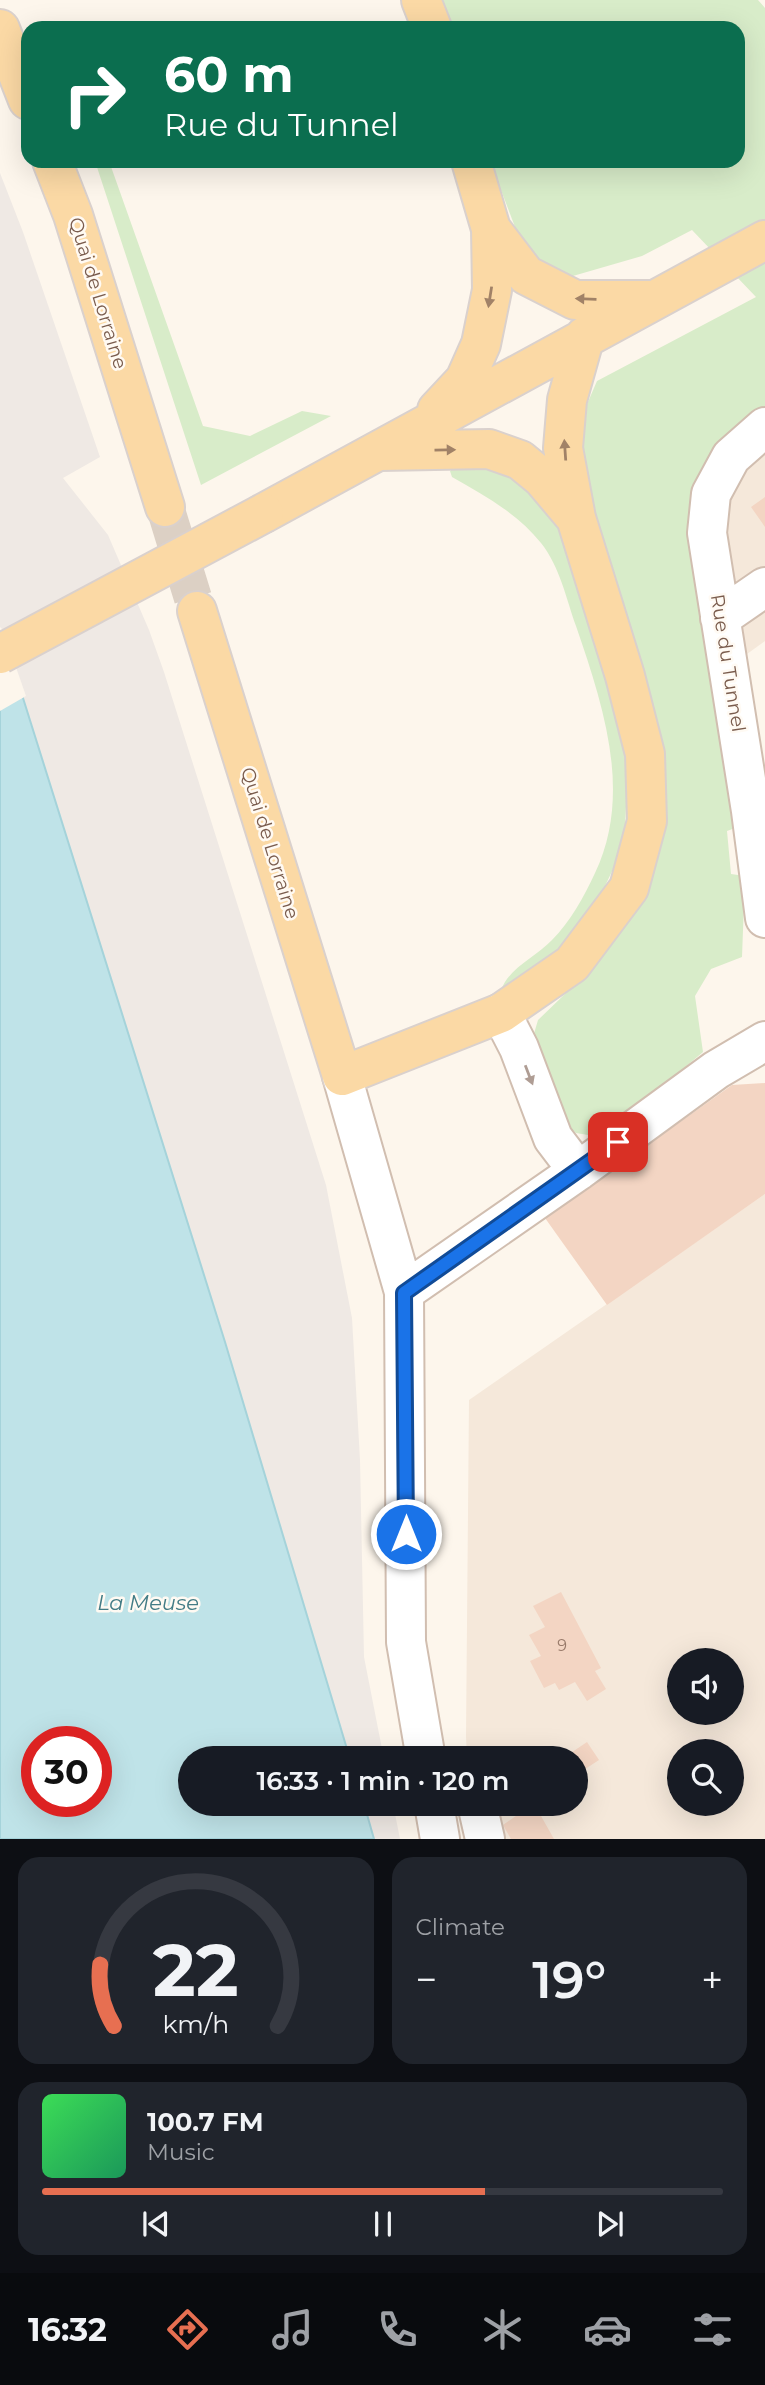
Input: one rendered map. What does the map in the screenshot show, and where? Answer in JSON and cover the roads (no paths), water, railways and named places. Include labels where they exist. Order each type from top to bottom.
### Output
[{"type":"main road","points":[[421,0],[429,21]]},
{"type":"main road","points":[[0,29],[21,82]]},
{"type":"main road","name":"Quai de Lorraine","points":[[55,168],[74,215],[165,507]]},
{"type":"main road","points":[[422,426],[465,380],[481,344],[492,290],[491,229],[473,168]]},
{"type":"main road","points":[[491,229],[526,275],[575,300],[654,300]]},
{"type":"main road","points":[[0,654],[765,240]]},
{"type":"main road","points":[[342,1076],[501,1013],[572,964],[629,888],[648,821],[645,754],[625,677],[576,517],[563,448],[567,400],[585,336]]},
{"type":"main road","points":[[377,451],[489,449],[520,460],[542,478],[576,517]]},
{"type":"main road","name":"Quai de Lorraine","points":[[197,611],[342,1076]]},
{"type":"street","name":"Rue du Tunnel","points":[[765,427],[731,457],[712,494],[707,533],[765,918]]},
{"type":"street","points":[[720,618],[765,587]]},
{"type":"street","points":[[501,1013],[519,1048],[553,1138],[578,1171]]},
{"type":"street","points":[[404,1293],[716,1070],[765,1041]]},
{"type":"street","points":[[342,1076],[404,1293],[406,1642],[424,1746]]},
{"type":"street","points":[[436,1816],[440,1839]]},
{"type":"street","points":[[480,1816],[485,1839]]},
{"type":"water","name":"La Meuse","points":[[0,631],[225,1342],[346,1746],[178,1746],[178,1816],[367,1816],[374,1839],[0,1839]]},
{"type":"tunnel","points":[[165,507],[197,611]]}]
